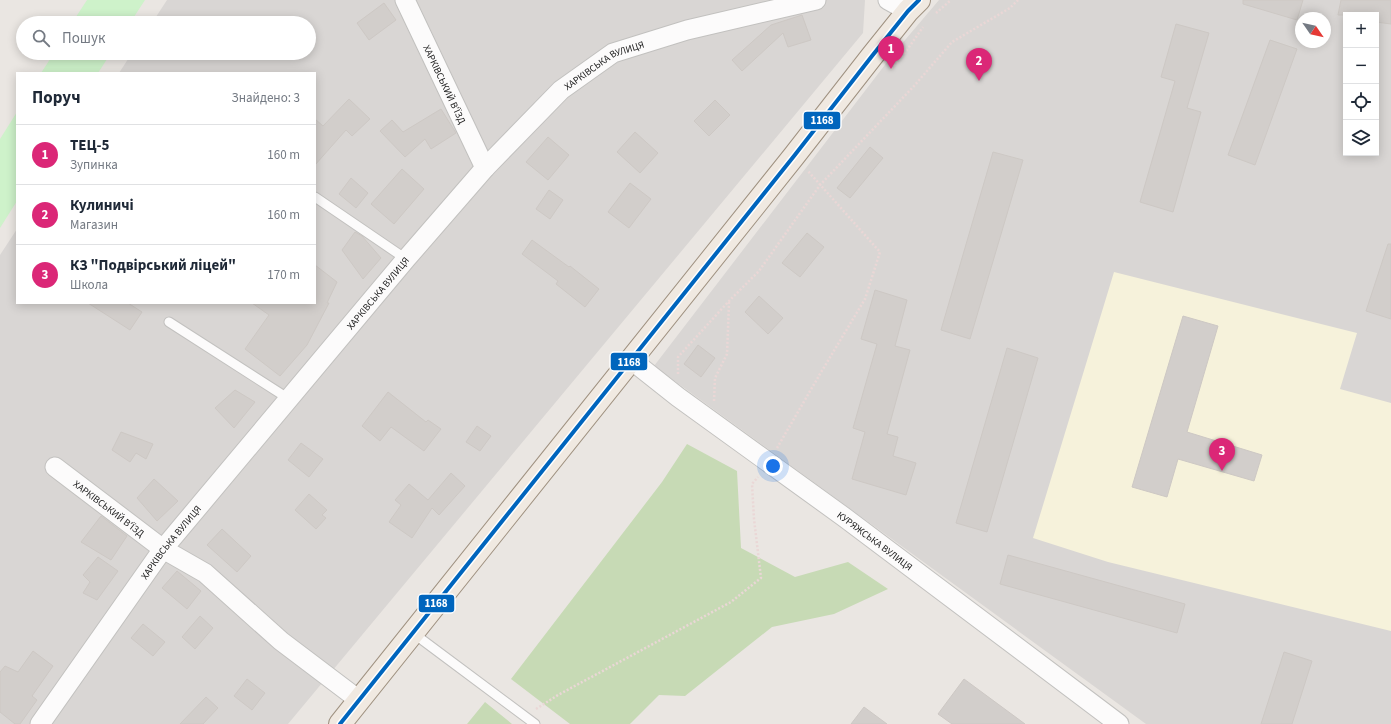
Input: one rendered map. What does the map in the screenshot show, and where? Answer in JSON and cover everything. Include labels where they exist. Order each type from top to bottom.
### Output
[{"type":"main road","points":[[340,724],[630,359],[794,156],[920,9]]},
{"type":"street","name":"ХАРКІВСЬКИЙ В’ЇЗД","points":[[405,0],[485,168]]},
{"type":"street","name":"ХАРКІВСЬКА ВУЛИЦЯ","points":[[40,724],[162,549],[406,259],[485,168],[561,90],[613,53],[687,30],[816,0]]},
{"type":"street","points":[[888,0],[920,9]]},
{"type":"street","name":"КУРЯЖСЬКА ВУЛИЦЯ","points":[[630,359],[678,397],[844,517],[1119,724]]},
{"type":"street","name":"ХАРКІВСЬКИЙ В’ЇЗД","points":[[55,467],[162,549],[205,573],[281,641],[359,700]]},
{"type":"lane","points":[[316,198],[406,259]]},
{"type":"lane","points":[[169,322],[289,399]]},
{"type":"lane","points":[[413,633],[535,724]]},
{"type":"path","points":[[920,9],[951,0]]},
{"type":"path","points":[[678,397],[678,357],[760,271],[820,185],[914,86],[952,42],[1010,8],[1018,0]]},
{"type":"path","points":[[723,430],[714,406],[715,378],[727,354],[730,301]]},
{"type":"shaded area","points":[[167,0],[865,0],[863,33],[288,724],[0,724],[0,255],[16,231],[16,304],[316,304],[316,72],[120,72],[127,60],[316,60],[316,16],[157,16]]},
{"type":"shaded area","points":[[939,0],[1391,0],[1391,724],[1146,724],[654,366],[894,53]]},
{"type":"shaded area","points":[[1114,272],[1357,333],[1340,389],[1391,403],[1391,631],[1108,562],[1033,538]]},
{"type":"green space","points":[[87,0],[145,0],[135,16],[77,16]]},
{"type":"green space","points":[[49,60],[106,60],[99,72],[42,72]]},
{"type":"green space","points":[[16,114],[16,203],[0,228],[0,139]]},
{"type":"green space","points":[[687,444],[737,471],[741,548],[795,577],[848,562],[888,589],[834,614],[772,627],[685,696],[659,695],[630,724],[570,724],[511,679],[662,482]]},
{"type":"green space","points":[[485,702],[512,724],[467,724]]},
{"type":"building","points":[[1243,0],[1303,0],[1299,12],[1295,12],[1295,19],[1243,4]]},
{"type":"building","points":[[1341,0],[1391,0],[1391,24],[1379,22],[1379,12],[1343,12],[1343,15],[1338,15]]},
{"type":"building","points":[[384,3],[396,20],[369,40],[357,23]]},
{"type":"building","points":[[802,15],[811,40],[788,47],[783,33],[742,71],[732,60],[771,25]]},
{"type":"building","points":[[1176,24],[1209,33],[1187,108],[1201,112],[1173,212],[1140,202],[1175,81],[1161,77]]},
{"type":"building","points":[[1270,40],[1297,49],[1255,165],[1228,155]]},
{"type":"building","points":[[349,99],[370,119],[352,136],[346,130],[316,164],[316,120],[323,126]]},
{"type":"building","points":[[715,100],[730,115],[709,136],[694,121]]},
{"type":"building","points":[[441,109],[456,133],[431,149],[425,139],[405,157],[380,131],[392,120],[403,132]]},
{"type":"building","points":[[635,132],[658,153],[640,173],[617,152]]},
{"type":"building","points":[[548,137],[569,155],[548,180],[526,162]]},
{"type":"building","points":[[870,147],[883,158],[850,198],[837,188]]},
{"type":"building","points":[[993,152],[1023,160],[970,339],[941,330]]},
{"type":"building","points":[[402,169],[424,189],[394,224],[371,204]]},
{"type":"building","points":[[351,178],[368,193],[356,208],[339,194]]},
{"type":"building","points":[[630,183],[651,199],[629,228],[608,212]]},
{"type":"building","points":[[549,190],[563,200],[550,219],[536,209]]},
{"type":"building","points":[[355,232],[362,236],[381,258],[363,279],[342,250]]},
{"type":"building","points":[[807,233],[824,247],[800,277],[782,263]]},
{"type":"building","points":[[532,240],[569,267],[570,266],[599,289],[585,307],[556,284],[558,281],[522,254]]},
{"type":"building","points":[[1388,244],[1391,244],[1391,319],[1366,311]]},
{"type":"building","points":[[316,266],[337,282],[327,303],[329,303],[307,345],[280,376],[245,349],[269,315],[253,304],[316,304]]},
{"type":"building","points":[[875,290],[907,300],[895,346],[910,350],[887,434],[898,437],[893,456],[916,463],[906,495],[852,479],[865,432],[853,428],[877,344],[861,339]]},
{"type":"building","points":[[759,296],[783,318],[768,334],[745,312]]},
{"type":"building","points":[[90,304],[130,304],[142,312],[130,330]]},
{"type":"building","points":[[1183,316],[1218,326],[1187,432],[1262,455],[1254,481],[1178,459],[1167,497],[1132,487]]},
{"type":"building","points":[[698,345],[715,358],[701,377],[684,364]]},
{"type":"building","points":[[1007,348],[1038,358],[987,532],[956,523]]},
{"type":"building","points":[[235,390],[255,402],[234,428],[215,408]]},
{"type":"building","points":[[388,392],[426,422],[428,420],[441,429],[424,451],[391,427],[380,441],[362,426]]},
{"type":"building","points":[[477,426],[491,436],[480,451],[466,442]]},
{"type":"building","points":[[121,432],[153,444],[146,459],[136,453],[130,462],[112,450]]},
{"type":"building","points":[[301,443],[323,459],[309,477],[288,460]]},
{"type":"building","points":[[451,473],[465,486],[439,515],[432,508],[412,538],[389,522],[401,505],[395,500],[409,484],[428,500]]},
{"type":"building","points":[[154,479],[178,501],[157,521],[137,498]]},
{"type":"building","points":[[309,494],[327,510],[322,515],[326,518],[316,529],[295,510]]},
{"type":"building","points":[[101,516],[127,536],[111,560],[81,542]]},
{"type":"building","points":[[222,529],[251,556],[237,572],[207,545]]},
{"type":"building","points":[[1008,555],[1185,604],[1177,633],[1000,584]]},
{"type":"building","points":[[98,557],[118,571],[97,600],[83,593],[90,582],[83,575]]},
{"type":"building","points":[[177,571],[201,591],[187,609],[162,588]]},
{"type":"building","points":[[200,616],[213,628],[195,649],[182,637]]},
{"type":"building","points":[[143,624],[165,642],[153,656],[131,638]]},
{"type":"building","points":[[33,651],[53,666],[32,696],[37,700],[20,724],[15,724],[0,712],[0,672],[5,666],[18,672]]},
{"type":"building","points":[[1284,652],[1312,661],[1292,724],[1261,724]]},
{"type":"building","points":[[247,679],[265,693],[252,710],[234,696]]},
{"type":"building","points":[[964,679],[1025,724],[952,724],[938,714]]},
{"type":"building","points":[[206,697],[218,708],[203,724],[180,724]]},
{"type":"building","points":[[864,707],[887,724],[851,724]]},
{"type":"transit line","name":"1168","points":[[340,724],[794,156],[872,56],[908,11],[919,0]]},
{"type":"place","name":"ТЕЦ-5","points":[[891,69]]},
{"type":"place","name":"Кулиничі","points":[[979,81]]},
{"type":"place","name":"КЗ \"Подвірський ліцей\"","points":[[1222,471]]}]
